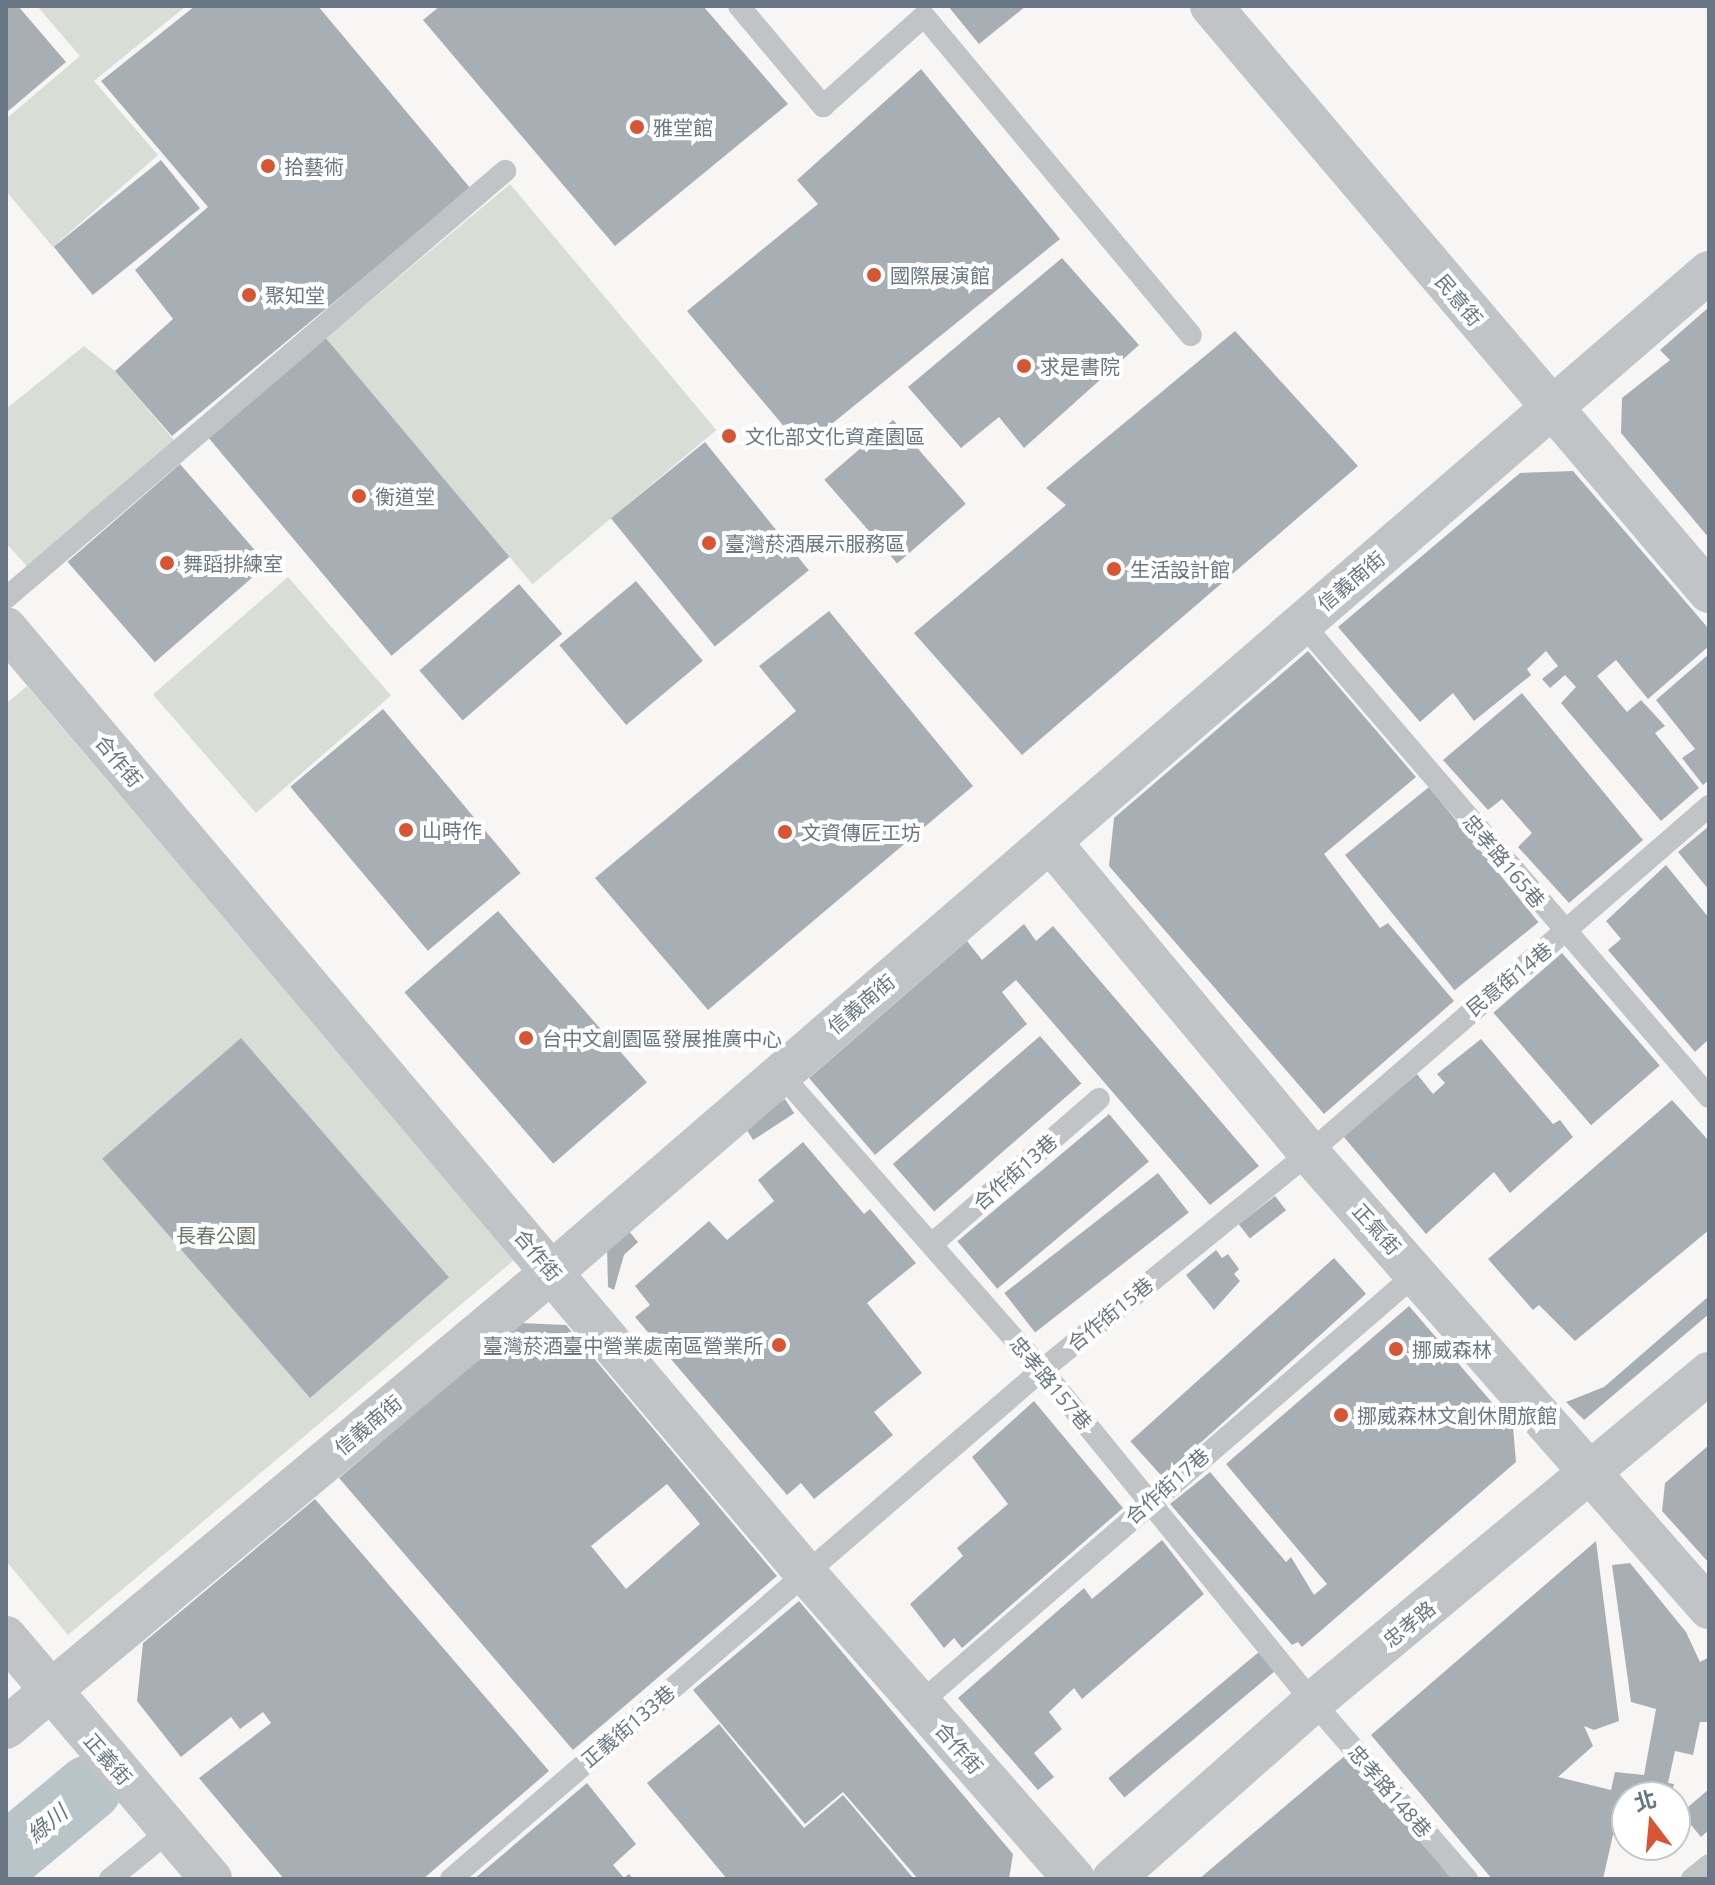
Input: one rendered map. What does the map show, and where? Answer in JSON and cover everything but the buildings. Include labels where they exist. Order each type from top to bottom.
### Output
[{"type":"street","name":"民意街","points":[[1211,6],[1709,592]]},
{"type":"street","name":"信義南街","points":[[6,1728],[552,1272],[779,1072],[1052,844],[1301,622],[1553,411],[1709,272]]},
{"type":"street","name":"合作街","points":[[11,644],[552,1272],[808,1576],[1074,1879]]},
{"type":"street","name":"正氣街","points":[[1052,844],[1309,1153],[1709,1608]]},
{"type":"street","name":"忠孝路","points":[[1113,1879],[1313,1702],[1709,1373]]},
{"type":"street","name":"正義街","points":[[6,1637],[211,1879]]},
{"type":"lane","points":[[739,6],[823,106],[924,16],[1191,335]]},
{"type":"lane","points":[[6,598],[505,171]]},
{"type":"lane","name":"忠孝路165巷","points":[[1301,622],[1709,1097]]},
{"type":"lane","name":"民意街14巷","points":[[1309,1153],[1709,806]]},
{"type":"lane","name":"忠孝路157巷","points":[[779,1072],[1042,1370],[1313,1702]]},
{"type":"lane","name":"合作街13巷","points":[[932,1244],[1099,1099]]},
{"type":"lane","name":"合作街15巷","points":[[808,1576],[1042,1370],[1309,1153]]},
{"type":"lane","name":"合作街17巷","points":[[920,1703],[1417,1273]]},
{"type":"lane","name":"正義街133巷","points":[[451,1879],[808,1576]]},
{"type":"lane","name":"忠孝路148巷","points":[[1313,1702],[1467,1879]]},
{"type":"lane","points":[[110,1879],[169,1831]]},
{"type":"lane","points":[[1692,1879],[1709,1865]]},
{"type":"green space","points":[[37,6],[186,6],[94,81],[158,155],[53,247],[6,191],[6,119],[80,56]]},
{"type":"green space","points":[[510,184],[716,430],[532,584],[326,338]]},
{"type":"green space","points":[[84,346],[115,371],[179,446],[33,573],[6,543],[6,409]]},
{"type":"green space","points":[[288,577],[391,695],[256,813],[153,694]]},
{"type":"green space","name":"長春公園","points":[[27,686],[514,1260],[68,1635],[6,1561],[6,704]]},
{"type":"waterway","name":"綠川","points":[[6,1857],[89,1788]]},
{"type":"place","name":"雅堂館","points":[[637,127]]},
{"type":"place","name":"拾藝術","points":[[268,166]]},
{"type":"place","name":"國際展演館","points":[[874,275]]},
{"type":"place","name":"聚知堂","points":[[249,295]]},
{"type":"place","name":"求是書院","points":[[1024,366]]},
{"type":"place","name":"文化部文化資產園區","points":[[729,436]]},
{"type":"place","name":"衡道堂","points":[[359,496]]},
{"type":"place","name":"臺灣菸酒展示服務區","points":[[709,543]]},
{"type":"place","name":"舞蹈排練室","points":[[167,563]]},
{"type":"place","name":"生活設計館","points":[[1114,569]]},
{"type":"place","name":"山時作","points":[[406,830]]},
{"type":"place","name":"文資傳匠工坊","points":[[785,832]]},
{"type":"place","name":"台中文創園區發展推廣中心","points":[[526,1038]]},
{"type":"place","name":"臺灣菸酒臺中營業處南區營業所","points":[[779,1345]]},
{"type":"place","name":"挪威森林","points":[[1396,1349]]},
{"type":"place","name":"挪威森林文創休閒旅館","points":[[1341,1415]]}]
